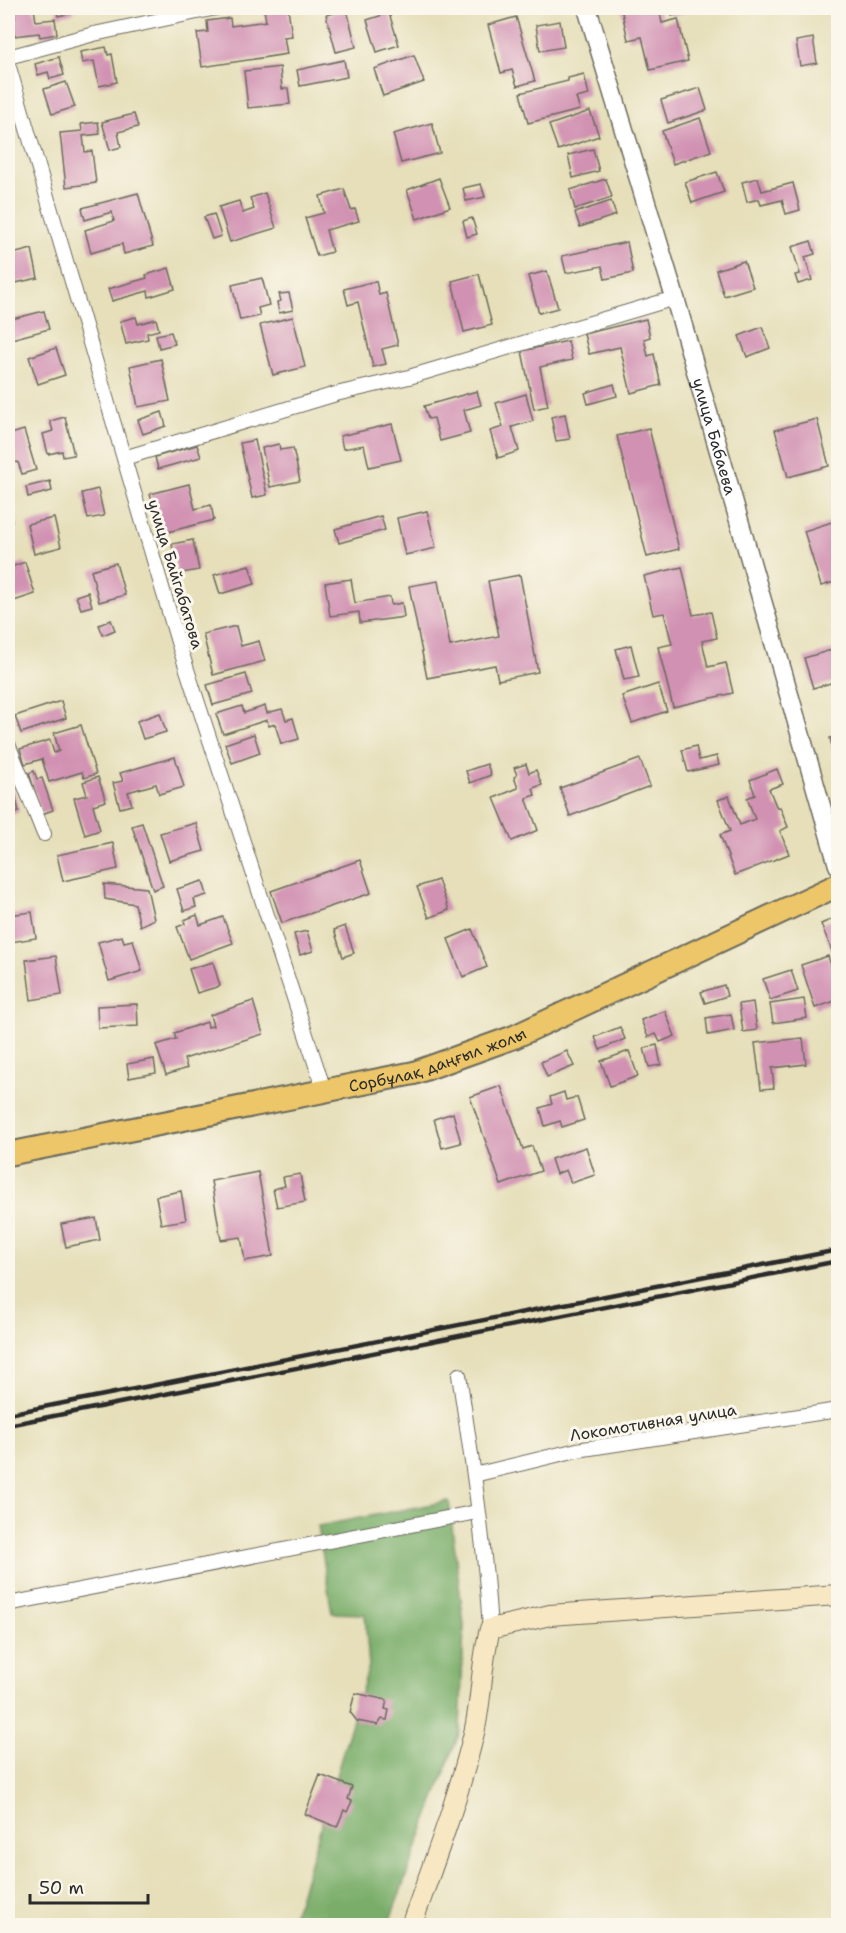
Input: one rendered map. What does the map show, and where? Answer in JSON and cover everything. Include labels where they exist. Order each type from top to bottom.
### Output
[{"type":"main road","name":"Сорбұлақ даңғыл жолы","points":[[8,1154],[414,1072],[514,1037],[838,885]]},
{"type":"main road","points":[[411,1926],[456,1802],[474,1730],[484,1650],[490,1629],[550,1615],[838,1595]]},
{"type":"street","points":[[8,57],[94,34],[216,8]]},
{"type":"street","name":"улица Бабаева","points":[[587,8],[675,298],[838,865]]},
{"type":"street","name":"улица Байгабатова","points":[[8,64],[178,642],[324,1090]]},
{"type":"street","points":[[124,458],[336,394],[409,377],[675,298]]},
{"type":"street","points":[[8,744],[44,834]]},
{"type":"street","points":[[459,1375],[488,1587],[490,1629]]},
{"type":"street","name":"Локомотивная улица","points":[[474,1475],[577,1450],[838,1410]]},
{"type":"street","points":[[8,1604],[477,1512]]},
{"type":"green space","points":[[449,1501],[464,1625],[460,1731],[388,1925],[289,1926],[369,1666],[365,1614],[332,1613],[318,1526]]},
{"type":"building","points":[[14,8],[34,8],[36,21],[55,19],[57,34],[40,37],[39,33],[14,36],[12,18],[15,18]]},
{"type":"building","points":[[56,8],[73,8],[74,13],[58,16]]},
{"type":"building","points":[[288,8],[292,36],[284,37],[287,54],[202,67],[197,33],[208,32],[207,21],[230,18],[231,26],[266,21],[264,10]]},
{"type":"building","points":[[480,8],[500,8],[482,14]]},
{"type":"building","points":[[621,8],[659,8],[662,23],[678,19],[688,61],[650,70],[642,37],[628,40]]},
{"type":"building","points":[[670,8],[688,8],[689,11],[672,16]]},
{"type":"building","points":[[347,10],[356,47],[336,52],[326,15]]},
{"type":"building","points":[[389,13],[399,45],[377,52],[367,20]]},
{"type":"building","points":[[516,17],[535,81],[517,86],[512,70],[501,73],[488,25]]},
{"type":"building","points":[[560,21],[564,47],[540,51],[536,25]]},
{"type":"building","points":[[813,38],[817,63],[800,66],[796,41]]},
{"type":"building","points":[[106,47],[108,55],[112,54],[117,82],[99,86],[94,61],[82,63],[80,52]]},
{"type":"building","points":[[414,55],[424,82],[383,96],[374,69]]},
{"type":"building","points":[[59,57],[64,75],[50,79],[48,72],[38,75],[35,64]]},
{"type":"building","points":[[344,60],[347,77],[300,86],[297,70]]},
{"type":"building","points":[[280,67],[282,89],[288,88],[290,104],[248,108],[244,71]]},
{"type":"building","points":[[584,74],[589,95],[576,98],[580,110],[528,123],[520,93],[568,81],[568,78]]},
{"type":"building","points":[[66,82],[75,107],[52,114],[44,89]]},
{"type":"building","points":[[700,88],[707,110],[668,123],[661,100]]},
{"type":"building","points":[[590,111],[599,136],[558,150],[549,125]]},
{"type":"building","points":[[134,114],[138,127],[118,132],[121,147],[110,150],[102,122]]},
{"type":"building","points":[[700,118],[711,151],[673,164],[662,131]]},
{"type":"building","points":[[98,122],[100,134],[83,136],[85,152],[92,151],[96,183],[66,187],[60,133],[82,131],[81,124]]},
{"type":"building","points":[[432,123],[440,153],[401,163],[393,134]]},
{"type":"building","points":[[593,149],[599,171],[573,178],[568,155]]},
{"type":"building","points":[[717,172],[724,192],[692,203],[685,182]]},
{"type":"building","points":[[439,178],[450,207],[417,219],[407,190]]},
{"type":"building","points":[[758,178],[762,191],[793,183],[800,210],[786,214],[782,200],[761,205],[759,199],[747,202],[742,182]]},
{"type":"building","points":[[606,179],[612,197],[575,209],[570,190]]},
{"type":"building","points":[[481,184],[485,197],[466,201],[463,188]]},
{"type":"building","points":[[344,189],[351,210],[355,209],[359,221],[326,230],[332,252],[317,256],[305,218],[324,213],[320,196]]},
{"type":"building","points":[[138,193],[153,246],[124,254],[122,244],[91,253],[85,230],[114,221],[112,212],[85,220],[82,208]]},
{"type":"building","points":[[265,193],[276,228],[230,242],[219,207],[239,201],[243,213],[254,209],[250,198]]},
{"type":"building","points":[[611,201],[616,215],[580,227],[575,213]]},
{"type":"building","points":[[214,214],[221,236],[212,239],[204,217]]},
{"type":"building","points":[[472,218],[477,234],[467,237],[463,221]]},
{"type":"building","points":[[811,241],[815,254],[805,257],[812,280],[798,284],[795,275],[800,274],[792,247]]},
{"type":"building","points":[[627,242],[633,273],[605,279],[602,266],[566,273],[562,256]]},
{"type":"building","points":[[32,249],[38,278],[11,284],[8,255]]},
{"type":"building","points":[[744,261],[753,287],[724,296],[716,270]]},
{"type":"building","points":[[169,268],[175,289],[149,297],[148,291],[112,301],[108,289],[147,278],[146,275]]},
{"type":"building","points":[[547,271],[558,308],[539,313],[528,276]]},
{"type":"building","points":[[479,274],[492,325],[464,332],[452,281]]},
{"type":"building","points":[[262,278],[269,305],[258,308],[260,316],[240,320],[232,285]]},
{"type":"building","points":[[376,281],[379,295],[386,293],[398,345],[382,349],[386,364],[373,367],[358,302],[348,305],[344,289]]},
{"type":"building","points":[[289,293],[293,310],[279,313],[277,302],[281,301],[279,294]]},
{"type":"building","points":[[44,311],[49,329],[8,340],[8,320]]},
{"type":"building","points":[[136,317],[138,324],[156,319],[159,330],[147,333],[148,339],[126,344],[120,321]]},
{"type":"building","points":[[293,317],[305,367],[273,375],[260,325]]},
{"type":"building","points":[[646,319],[650,337],[644,339],[648,356],[654,354],[661,385],[631,393],[620,347],[589,354],[584,334]]},
{"type":"building","points":[[762,327],[770,348],[747,357],[739,336]]},
{"type":"building","points":[[171,332],[175,344],[159,348],[156,335]]},
{"type":"building","points":[[568,341],[572,360],[540,367],[548,406],[534,409],[522,351]]},
{"type":"building","points":[[56,348],[65,375],[38,384],[29,357]]},
{"type":"building","points":[[161,359],[170,401],[138,407],[130,366]]},
{"type":"building","points":[[614,384],[617,396],[588,404],[585,393]]},
{"type":"building","points":[[477,391],[481,405],[464,410],[470,433],[440,441],[434,418],[428,419],[424,406]]},
{"type":"building","points":[[526,394],[533,421],[512,427],[519,451],[498,458],[490,431],[503,427],[496,403]]},
{"type":"building","points":[[162,412],[166,426],[143,434],[138,420]]},
{"type":"building","points":[[565,414],[570,439],[556,441],[551,417]]},
{"type":"building","points":[[65,417],[74,455],[63,457],[62,451],[48,454],[43,434],[53,431],[50,421]]},
{"type":"building","points":[[817,419],[829,466],[788,477],[775,430]]},
{"type":"building","points":[[392,424],[401,460],[369,467],[364,445],[343,449],[340,436]]},
{"type":"building","points":[[649,428],[679,549],[647,557],[617,436]]},
{"type":"building","points":[[24,430],[36,470],[22,474],[18,462],[12,463],[8,435]]},
{"type":"building","points":[[255,440],[267,495],[252,498],[240,443]]},
{"type":"building","points":[[279,444],[280,450],[293,448],[300,481],[270,487],[262,448]]},
{"type":"building","points":[[197,445],[201,457],[158,469],[155,457]]},
{"type":"building","points":[[50,481],[52,491],[28,497],[26,487]]},
{"type":"building","points":[[189,484],[195,509],[211,505],[214,520],[160,534],[150,494]]},
{"type":"building","points":[[98,489],[104,516],[88,519],[82,493]]},
{"type":"building","points":[[8,507],[12,521],[8,522]]},
{"type":"building","points":[[427,511],[436,548],[405,555],[397,518]]},
{"type":"building","points":[[381,516],[385,530],[339,543],[335,529]]},
{"type":"building","points":[[54,518],[61,547],[34,554],[27,524]]},
{"type":"building","points":[[838,520],[838,581],[821,586],[804,531]]},
{"type":"building","points":[[193,540],[199,570],[177,574],[172,544]]},
{"type":"building","points":[[8,544],[12,559],[8,560]]},
{"type":"building","points":[[25,562],[35,594],[8,603],[8,568]]},
{"type":"building","points":[[116,563],[125,595],[99,602],[91,570]]},
{"type":"building","points":[[249,565],[255,584],[220,594],[214,575]]},
{"type":"building","points":[[682,567],[693,615],[711,612],[717,638],[702,641],[708,667],[726,663],[733,693],[673,707],[658,647],[672,644],[664,613],[653,615],[644,576]]},
{"type":"building","points":[[520,575],[538,672],[498,680],[495,665],[427,678],[409,586],[438,581],[450,646],[499,636],[488,581]]},
{"type":"building","points":[[351,579],[355,603],[390,597],[391,605],[402,603],[404,617],[360,623],[359,612],[330,616],[325,583]]},
{"type":"building","points":[[88,592],[92,606],[81,609],[76,596]]},
{"type":"building","points":[[111,620],[115,630],[103,635],[99,625]]},
{"type":"building","points":[[236,626],[241,646],[259,641],[265,661],[213,675],[203,634]]},
{"type":"building","points":[[631,645],[639,677],[624,680],[616,649]]},
{"type":"building","points":[[838,648],[838,681],[813,688],[804,658]]},
{"type":"building","points":[[246,674],[252,694],[213,705],[207,685]]},
{"type":"building","points":[[658,684],[667,711],[632,723],[622,696]]},
{"type":"building","points":[[61,701],[66,718],[21,733],[15,716]]},
{"type":"building","points":[[242,706],[244,713],[265,706],[267,713],[282,709],[286,720],[293,718],[299,739],[281,744],[275,724],[269,726],[267,720],[223,734],[216,714]]},
{"type":"building","points":[[160,713],[166,732],[143,739],[137,721]]},
{"type":"building","points":[[81,725],[96,774],[84,778],[82,772],[49,782],[42,759],[25,764],[20,749],[50,740],[54,753],[59,751],[54,733]]},
{"type":"building","points":[[254,734],[260,753],[232,763],[225,744]]},
{"type":"building","points":[[838,736],[838,769],[830,738]]},
{"type":"building","points":[[696,746],[699,760],[717,756],[719,765],[688,772],[682,750]]},
{"type":"building","points":[[175,757],[184,787],[159,794],[156,784],[128,792],[132,805],[120,808],[113,783],[123,781],[120,773]]},
{"type":"building","points":[[640,759],[650,786],[570,816],[560,788]]},
{"type":"building","points":[[487,764],[491,775],[470,783],[466,771]]},
{"type":"building","points":[[526,764],[529,773],[536,770],[542,785],[533,788],[535,795],[526,798],[538,830],[512,841],[494,798],[518,788],[514,768]]},
{"type":"building","points":[[777,769],[783,784],[769,789],[788,827],[780,831],[789,854],[735,875],[720,835],[730,831],[718,800],[729,796],[740,825],[755,819],[747,798],[755,795],[750,780]]},
{"type":"building","points":[[34,771],[37,779],[42,778],[53,810],[42,814],[29,773]]},
{"type":"building","points":[[98,777],[106,801],[93,805],[100,830],[85,835],[74,798],[87,795],[83,782]]},
{"type":"building","points":[[14,790],[19,812],[8,815],[8,792]]},
{"type":"building","points":[[142,823],[163,886],[153,890],[132,826]]},
{"type":"building","points":[[196,823],[204,851],[169,861],[160,833]]},
{"type":"building","points":[[113,843],[118,869],[63,881],[57,855]]},
{"type":"building","points":[[360,860],[371,893],[282,923],[271,891]]},
{"type":"building","points":[[438,880],[449,910],[429,918],[417,887]]},
{"type":"building","points":[[203,881],[207,895],[194,899],[196,907],[184,911],[177,889]]},
{"type":"building","points":[[104,884],[147,888],[154,919],[140,926],[135,904],[105,899]]},
{"type":"building","points":[[32,912],[36,938],[11,942],[8,915]]},
{"type":"building","points":[[197,915],[200,925],[223,917],[233,943],[189,959],[177,927],[185,924],[184,920]]},
{"type":"building","points":[[835,918],[838,926],[838,954],[834,956],[821,924]]},
{"type":"building","points":[[345,926],[354,953],[343,957],[334,930]]},
{"type":"building","points":[[472,929],[487,967],[463,977],[448,939]]},
{"type":"building","points":[[307,931],[313,951],[300,955],[294,934]]},
{"type":"building","points":[[122,936],[124,942],[133,940],[142,971],[109,981],[98,942]]},
{"type":"building","points":[[56,956],[62,995],[31,1000],[26,960]]},
{"type":"building","points":[[828,956],[838,987],[838,1000],[815,1008],[801,965]]},
{"type":"building","points":[[213,962],[220,986],[197,993],[189,969]]},
{"type":"building","points":[[791,970],[798,991],[770,1000],[763,979]]},
{"type":"building","points":[[724,985],[727,996],[705,1003],[701,992]]},
{"type":"building","points":[[804,999],[807,1018],[773,1023],[770,1004]]},
{"type":"building","points":[[253,1001],[263,1034],[184,1059],[187,1068],[166,1075],[156,1045],[176,1039],[174,1033],[207,1022],[208,1027],[213,1026],[210,1015]]},
{"type":"building","points":[[753,1002],[757,1030],[743,1032],[739,1004]]},
{"type":"building","points":[[137,1004],[138,1026],[98,1028],[97,1006]]},
{"type":"building","points":[[665,1011],[675,1036],[660,1042],[656,1034],[648,1037],[641,1020]]},
{"type":"building","points":[[731,1014],[734,1030],[708,1035],[706,1018]]},
{"type":"building","points":[[620,1027],[625,1039],[600,1050],[595,1037]]},
{"type":"building","points":[[803,1038],[806,1064],[772,1068],[774,1088],[761,1089],[755,1043]]},
{"type":"building","points":[[657,1045],[661,1065],[649,1067],[644,1048]]},
{"type":"building","points":[[567,1051],[574,1066],[547,1077],[541,1062]]},
{"type":"building","points":[[629,1051],[638,1076],[610,1086],[601,1061]]},
{"type":"building","points":[[154,1059],[156,1073],[129,1078],[127,1064]]},
{"type":"building","points":[[501,1086],[523,1149],[532,1146],[541,1171],[501,1185],[470,1097]]},
{"type":"building","points":[[564,1092],[566,1100],[577,1097],[584,1120],[562,1127],[560,1121],[545,1126],[540,1108],[552,1104],[550,1097]]},
{"type":"building","points":[[453,1113],[461,1143],[442,1148],[434,1119]]},
{"type":"building","points":[[586,1147],[595,1175],[571,1183],[566,1170],[556,1174],[551,1159]]},
{"type":"building","points":[[258,1172],[273,1256],[245,1261],[241,1237],[221,1240],[211,1181]]},
{"type":"building","points":[[300,1174],[305,1202],[277,1207],[273,1189],[285,1186],[283,1177]]},
{"type":"building","points":[[181,1191],[186,1220],[161,1224],[156,1196]]},
{"type":"building","points":[[96,1218],[100,1240],[66,1247],[61,1224]]},
{"type":"building","points":[[355,1693],[387,1700],[385,1709],[389,1710],[387,1720],[382,1719],[378,1725],[357,1721],[350,1712]]},
{"type":"building","points":[[320,1775],[352,1787],[348,1799],[352,1801],[347,1812],[344,1810],[337,1827],[305,1814]]},
{"type":"railway","points":[[8,1414],[838,1250]]},
{"type":"railway","points":[[8,1425],[838,1261]]}]
